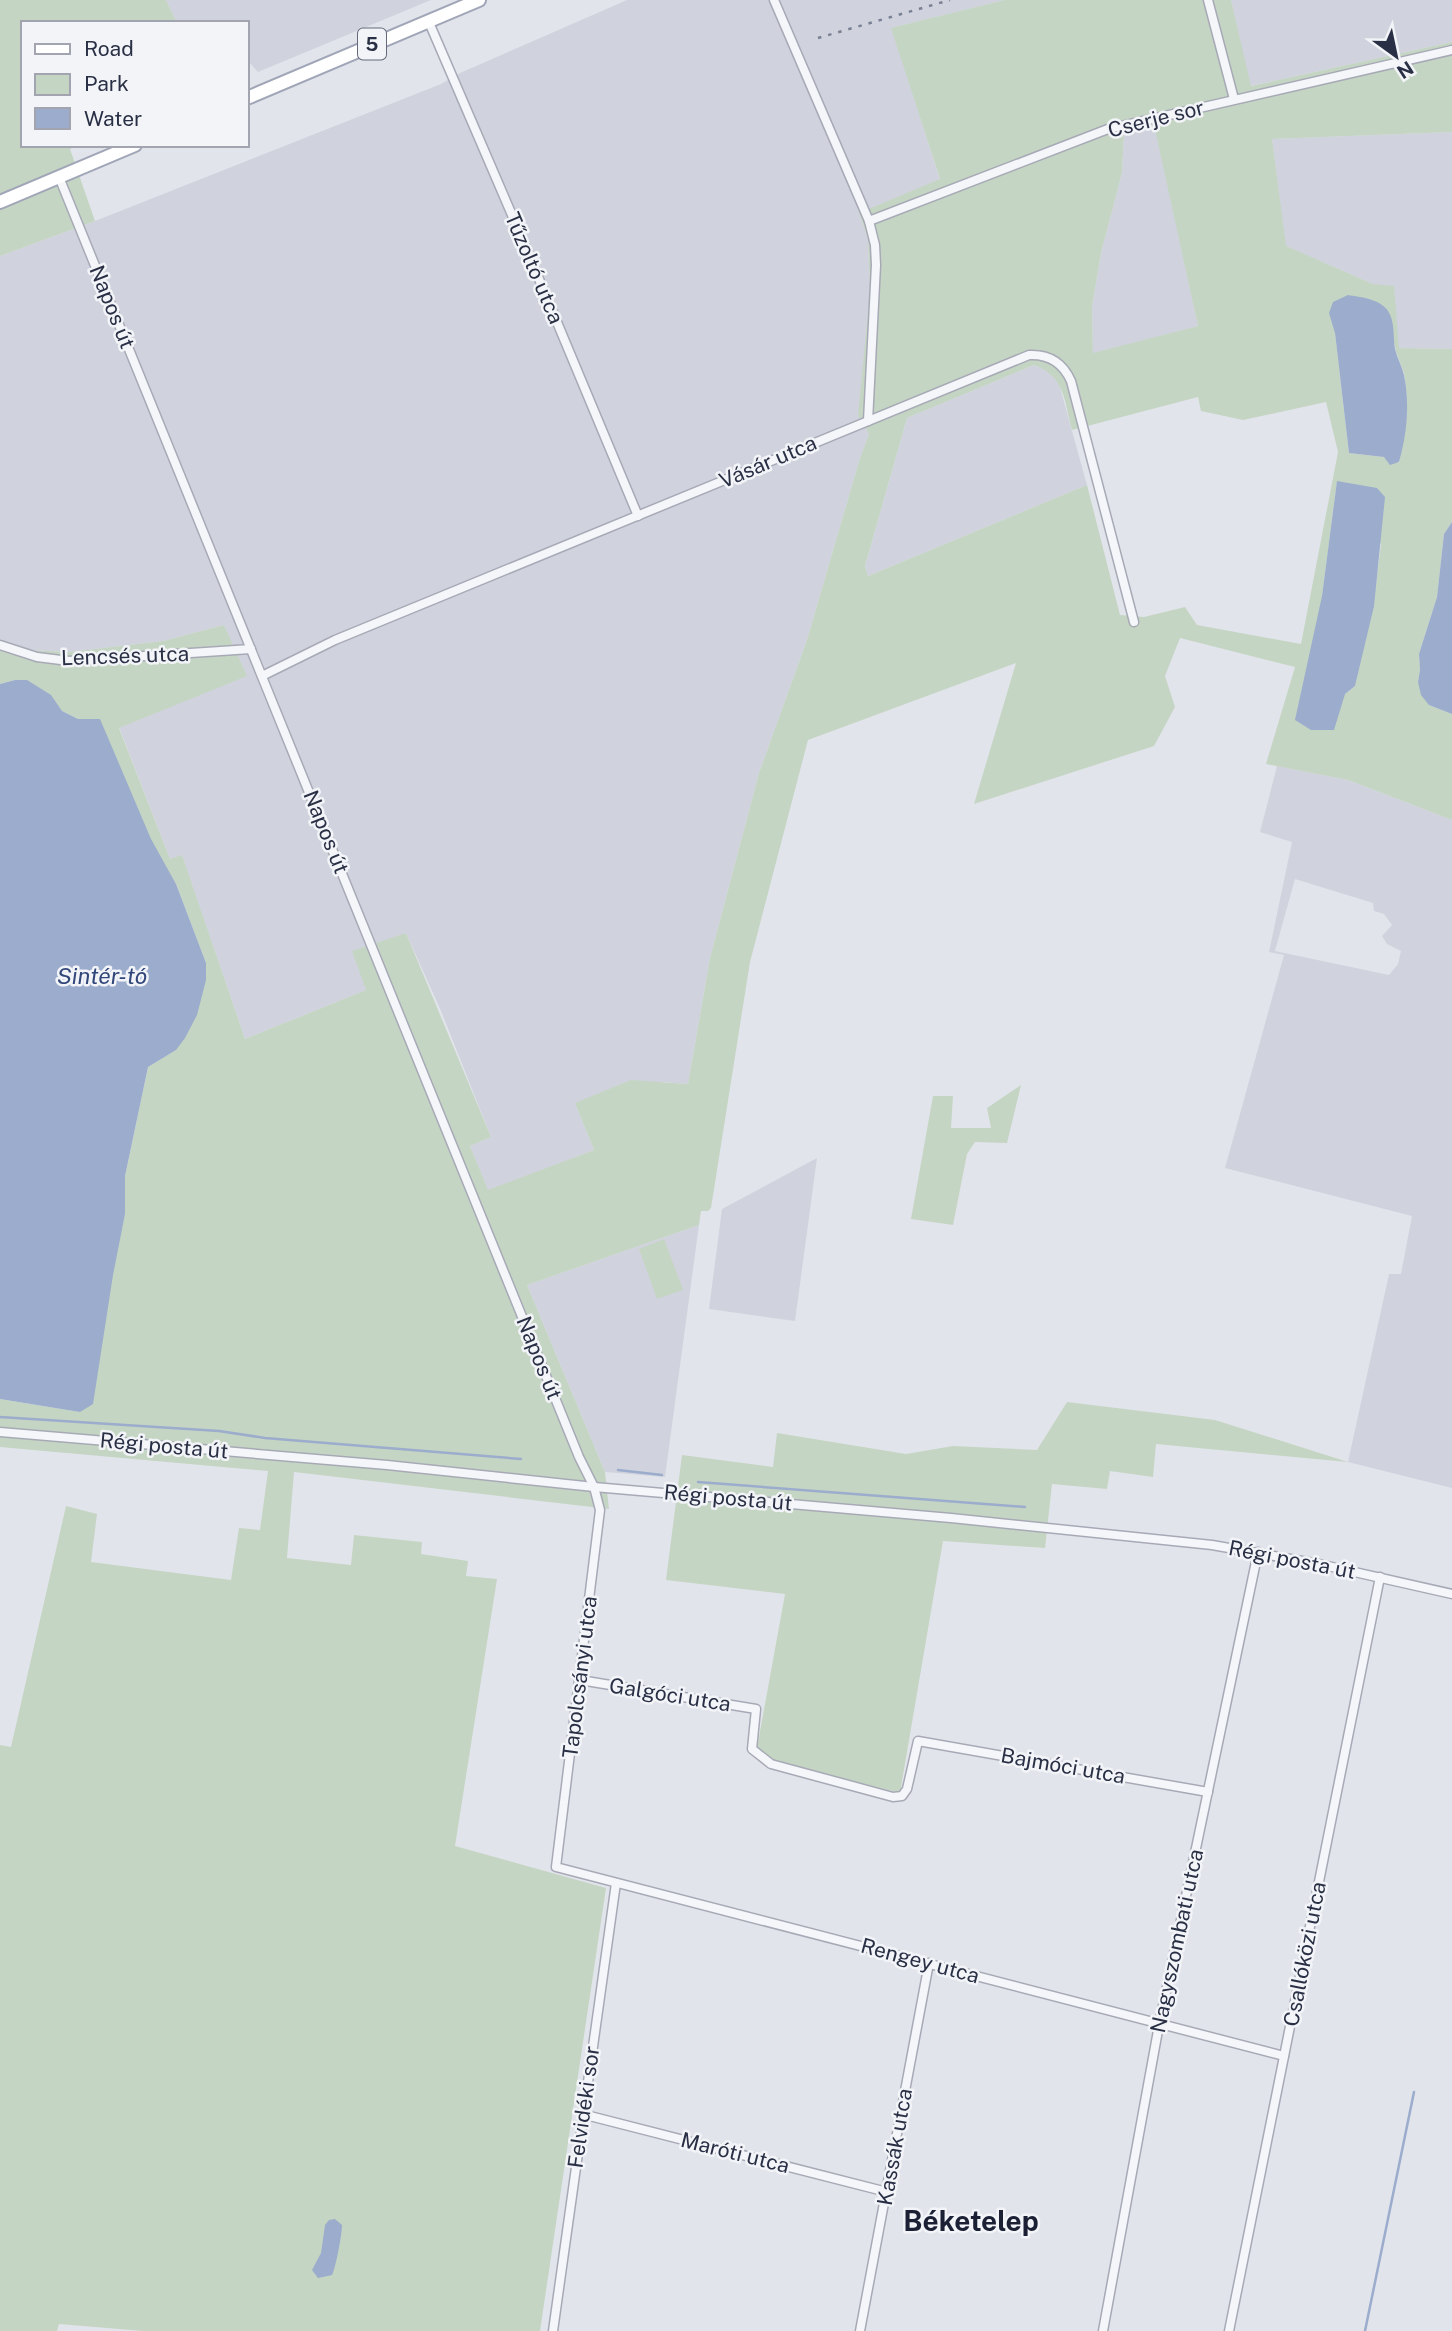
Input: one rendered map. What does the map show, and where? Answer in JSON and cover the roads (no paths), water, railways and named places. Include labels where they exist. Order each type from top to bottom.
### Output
[{"type":"main road","name":"5","points":[[248,98],[480,0]]},
{"type":"main road","points":[[0,202],[130,147]]},
{"type":"street","points":[[774,0],[869,221],[875,245],[868,421],[1023,357],[1042,356],[1060,364],[1071,381],[1134,622]]},
{"type":"street","points":[[1208,0],[1234,99]]},
{"type":"street","name":"Tűzoltó utca","points":[[428,20],[638,516]]},
{"type":"street","name":"Cserje sor","points":[[869,221],[1108,129],[1452,50]]},
{"type":"street","name":"Napos út","points":[[59,177],[574,1444],[594,1487]]},
{"type":"street","name":"Vásár utca","points":[[262,676],[335,640],[868,421]]},
{"type":"street","name":"Lencsés utca","points":[[0,645],[37,657],[68,661],[251,649]]},
{"type":"street","name":"Régi posta út","points":[[0,1432],[387,1465],[1212,1545],[1258,1552],[1452,1594]]},
{"type":"street","name":"Tapolcsányi utca","points":[[556,1867],[600,1510],[594,1487]]},
{"type":"street","name":"Nagyszombati utca","points":[[1104,2331],[1159,2025],[1258,1552]]},
{"type":"street","name":"Csallóközi utca","points":[[1229,2331],[1380,1577]]},
{"type":"street","name":"Galgóci utca","points":[[580,1680],[756,1709],[752,1749],[771,1764],[893,1797],[902,1796],[907,1789],[918,1741]]},
{"type":"street","name":"Bajmóci utca","points":[[918,1741],[1208,1792]]},
{"type":"street","name":"Rengey utca","points":[[556,1867],[1284,2056]]},
{"type":"street","name":"Felvidéki sor","points":[[553,2331],[616,1882]]},
{"type":"street","name":"Kassák utca","points":[[860,2331],[929,1963]]},
{"type":"street","name":"Maróti utca","points":[[582,2115],[887,2192]]},
{"type":"water","points":[[1348,295],[1370,299],[1380,304],[1392,319],[1395,349],[1406,386],[1407,408],[1406,430],[1399,462],[1390,465],[1384,457],[1349,453],[1335,333],[1329,313],[1333,302]]},
{"type":"water","points":[[1337,481],[1377,488],[1385,497],[1374,606],[1355,686],[1345,694],[1334,730],[1311,730],[1295,720],[1322,596]]},
{"type":"water","points":[[1452,522],[1452,714],[1429,705],[1421,695],[1418,682],[1419,654],[1437,597],[1444,534]]},
{"type":"water","name":"Sintér-tó","points":[[27,680],[51,695],[62,711],[78,719],[100,719],[151,839],[176,884],[206,963],[206,980],[197,1015],[185,1038],[176,1050],[148,1067],[125,1176],[125,1214],[93,1404],[80,1412],[0,1399],[0,684]]},
{"type":"water","points":[[335,2219],[342,2225],[334,2271],[332,2275],[318,2278],[312,2270],[321,2253],[325,2225],[329,2220]]},
{"type":"waterway","points":[[0,1417],[219,1431],[265,1438],[521,1459]]},
{"type":"waterway","points":[[618,1470],[662,1475]]},
{"type":"waterway","points":[[698,1482],[1025,1507]]},
{"type":"waterway","points":[[1365,2331],[1414,2092]]},
{"type":"railway","points":[[818,38],[950,0]]},
{"type":"district","name":"Béketelep","points":[[971,2221]]}]
